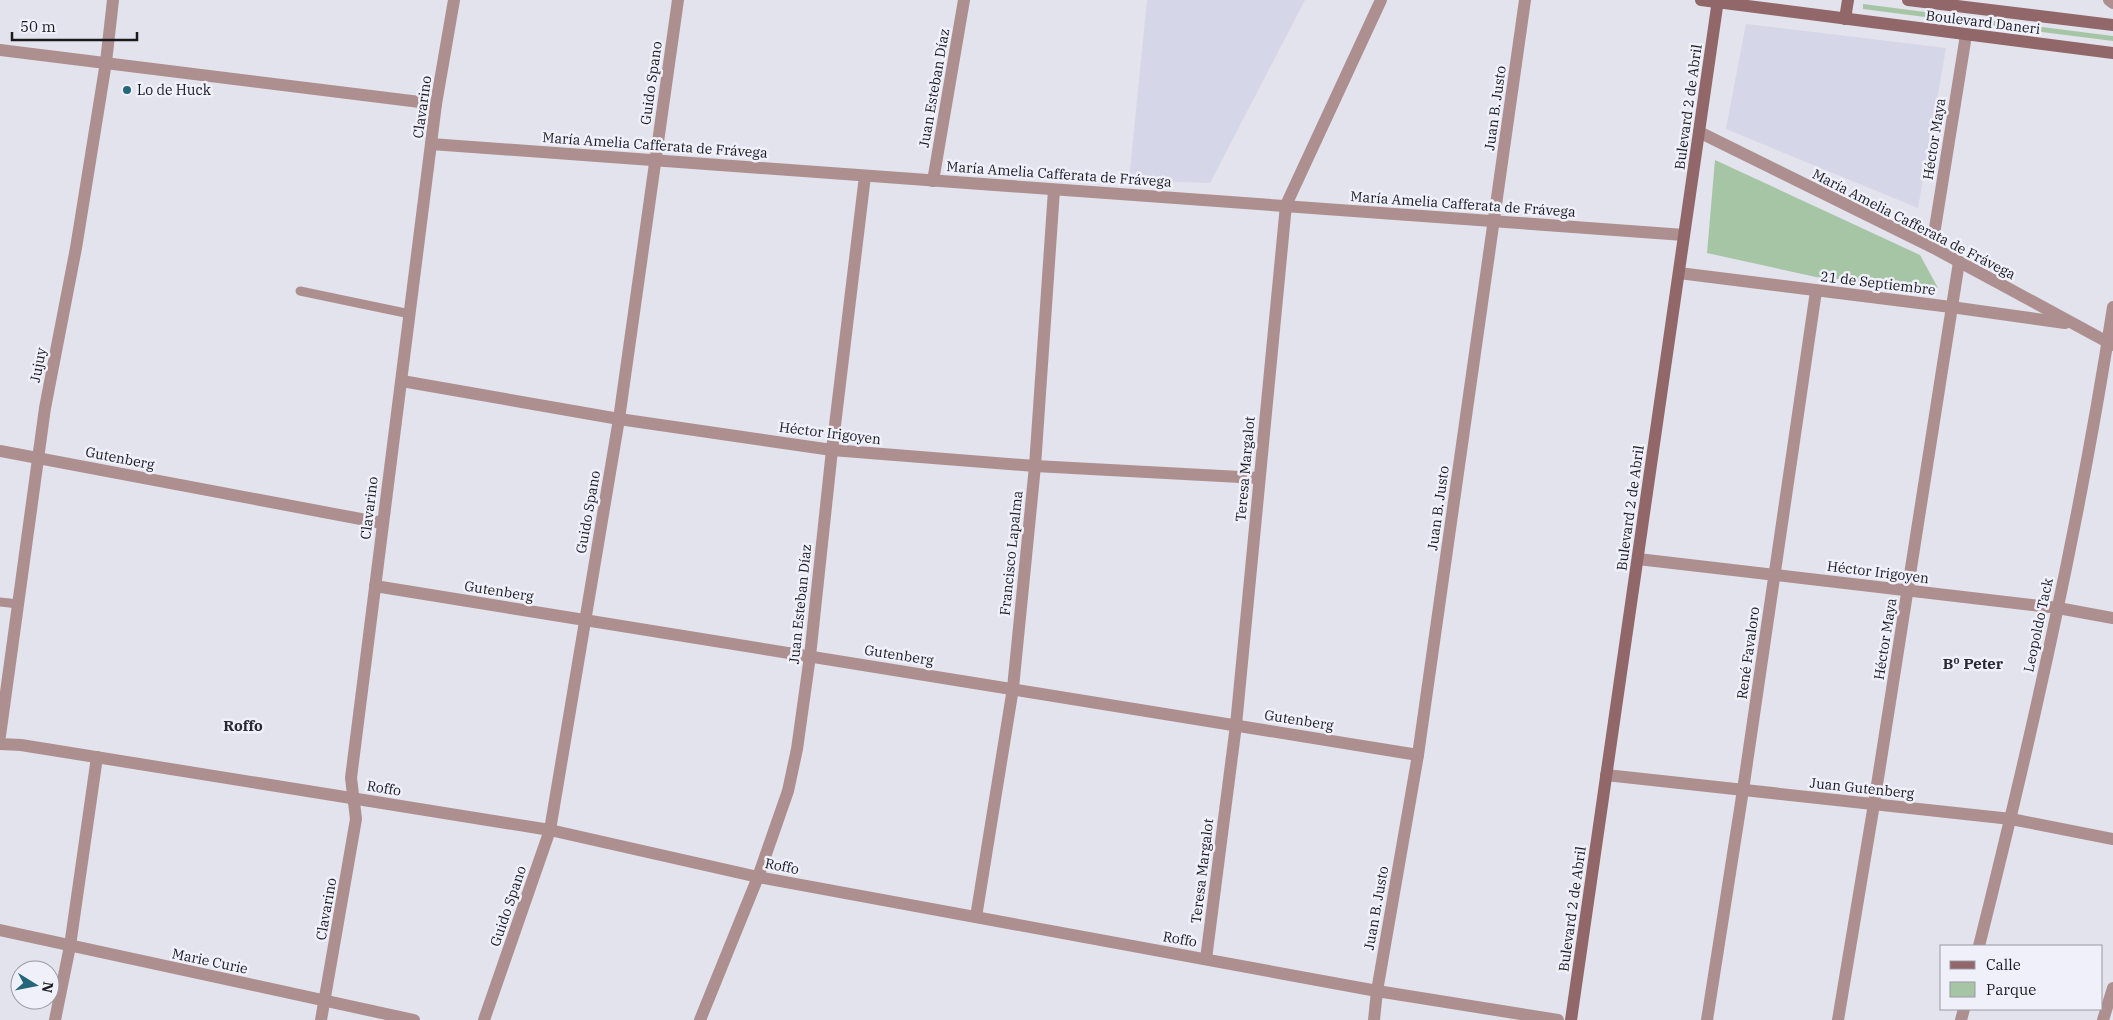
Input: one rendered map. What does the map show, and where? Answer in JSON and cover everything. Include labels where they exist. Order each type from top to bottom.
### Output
[{"type":"main road","name":"Boulevard Daneri","points":[[1701,0],[2113,53]]},
{"type":"main road","points":[[1845,19],[1848,0]]},
{"type":"main road","name":"Boulevard Daneri","points":[[1908,0],[2113,25]]},
{"type":"main road","name":"Bulevard 2 de Abril","points":[[1571,1020],[1718,1]]},
{"type":"street","name":"Jujuy","points":[[0,736],[45,408],[76,248],[106,62],[113,0]]},
{"type":"street","name":"Clavarino","points":[[321,1020],[356,820],[351,778],[436,104],[454,0]]},
{"type":"street","name":"Guido Spano","points":[[484,1020],[550,830],[619,419],[678,0]]},
{"type":"street","name":"Juan Esteban Díaz","points":[[933,181],[964,0]]},
{"type":"street","name":"Teresa Margalot","points":[[1206,959],[1236,725],[1286,205],[1381,0]]},
{"type":"street","name":"Juan B. Justo","points":[[1374,1020],[1377,991],[1418,754],[1525,0]]},
{"type":"street","points":[[2109,0],[2113,3]]},
{"type":"street","name":"Héctor Maya","points":[[1932,247],[1966,35]]},
{"type":"street","points":[[0,50],[436,104]]},
{"type":"street","name":"María Amelia Cafferata de Frávega","points":[[1699,132],[1932,247],[2110,344]]},
{"type":"street","name":"María Amelia Cafferata de Frávega","points":[[431,144],[1684,235]]},
{"type":"street","name":"Juan Esteban Díaz","points":[[700,1020],[758,877],[788,791],[797,749],[810,656],[832,450],[865,176]]},
{"type":"street","name":"Francisco Lapalma","points":[[976,917],[1013,688],[1035,466],[1054,190]]},
{"type":"street","name":"Héctor Maya","points":[[1838,1020],[1908,591],[1958,262]]},
{"type":"street","name":"21 de Septiembre","points":[[1679,273],[2074,324]]},
{"type":"street","name":"René Favaloro","points":[[1707,1020],[1743,790],[1816,291]]},
{"type":"street","name":"Leopoldo Tack","points":[[1979,945],[2011,819],[2058,608],[2110,344],[2113,307]]},
{"type":"street","name":"Héctor Irigoyen","points":[[402,381],[619,419],[832,450],[1035,466],[1259,478]]},
{"type":"street","name":"Gutenberg","points":[[0,451],[382,523]]},
{"type":"street","name":"Héctor Irigoyen","points":[[1638,559],[2058,608],[2113,618]]},
{"type":"street","name":"Gutenberg","points":[[375,586],[1418,754]]},
{"type":"street","name":"Roffo","points":[[0,744],[21,745],[550,830],[758,877],[1377,991],[1558,1020]]},
{"type":"street","points":[[55,1020],[70,946],[97,757]]},
{"type":"street","name":"Juan Gutenberg","points":[[1606,775],[2011,819],[2113,839]]},
{"type":"street","name":"Marie Curie","points":[[0,930],[414,1020]]},
{"type":"street","points":[[2103,1020],[2113,988]]},
{"type":"lane","points":[[300,290],[410,314]]},
{"type":"lane","points":[[0,602],[18,604]]},
{"type":"shaded area","points":[[1147,0],[1305,0],[1210,183],[1129,180]]},
{"type":"shaded area","points":[[1746,24],[1946,48],[1918,208],[1726,129]]},
{"type":"green space","points":[[1863,4],[2113,36],[2113,41],[1863,9]]},
{"type":"green space","points":[[1715,160],[1920,255],[1938,288],[1816,277],[1707,253]]},
{"type":"place","name":"Lo de Huck","points":[[127,90]]},
{"type":"district","name":"Bº Peter","points":[[1973,663]]},
{"type":"district","name":"Roffo","points":[[243,725]]}]
